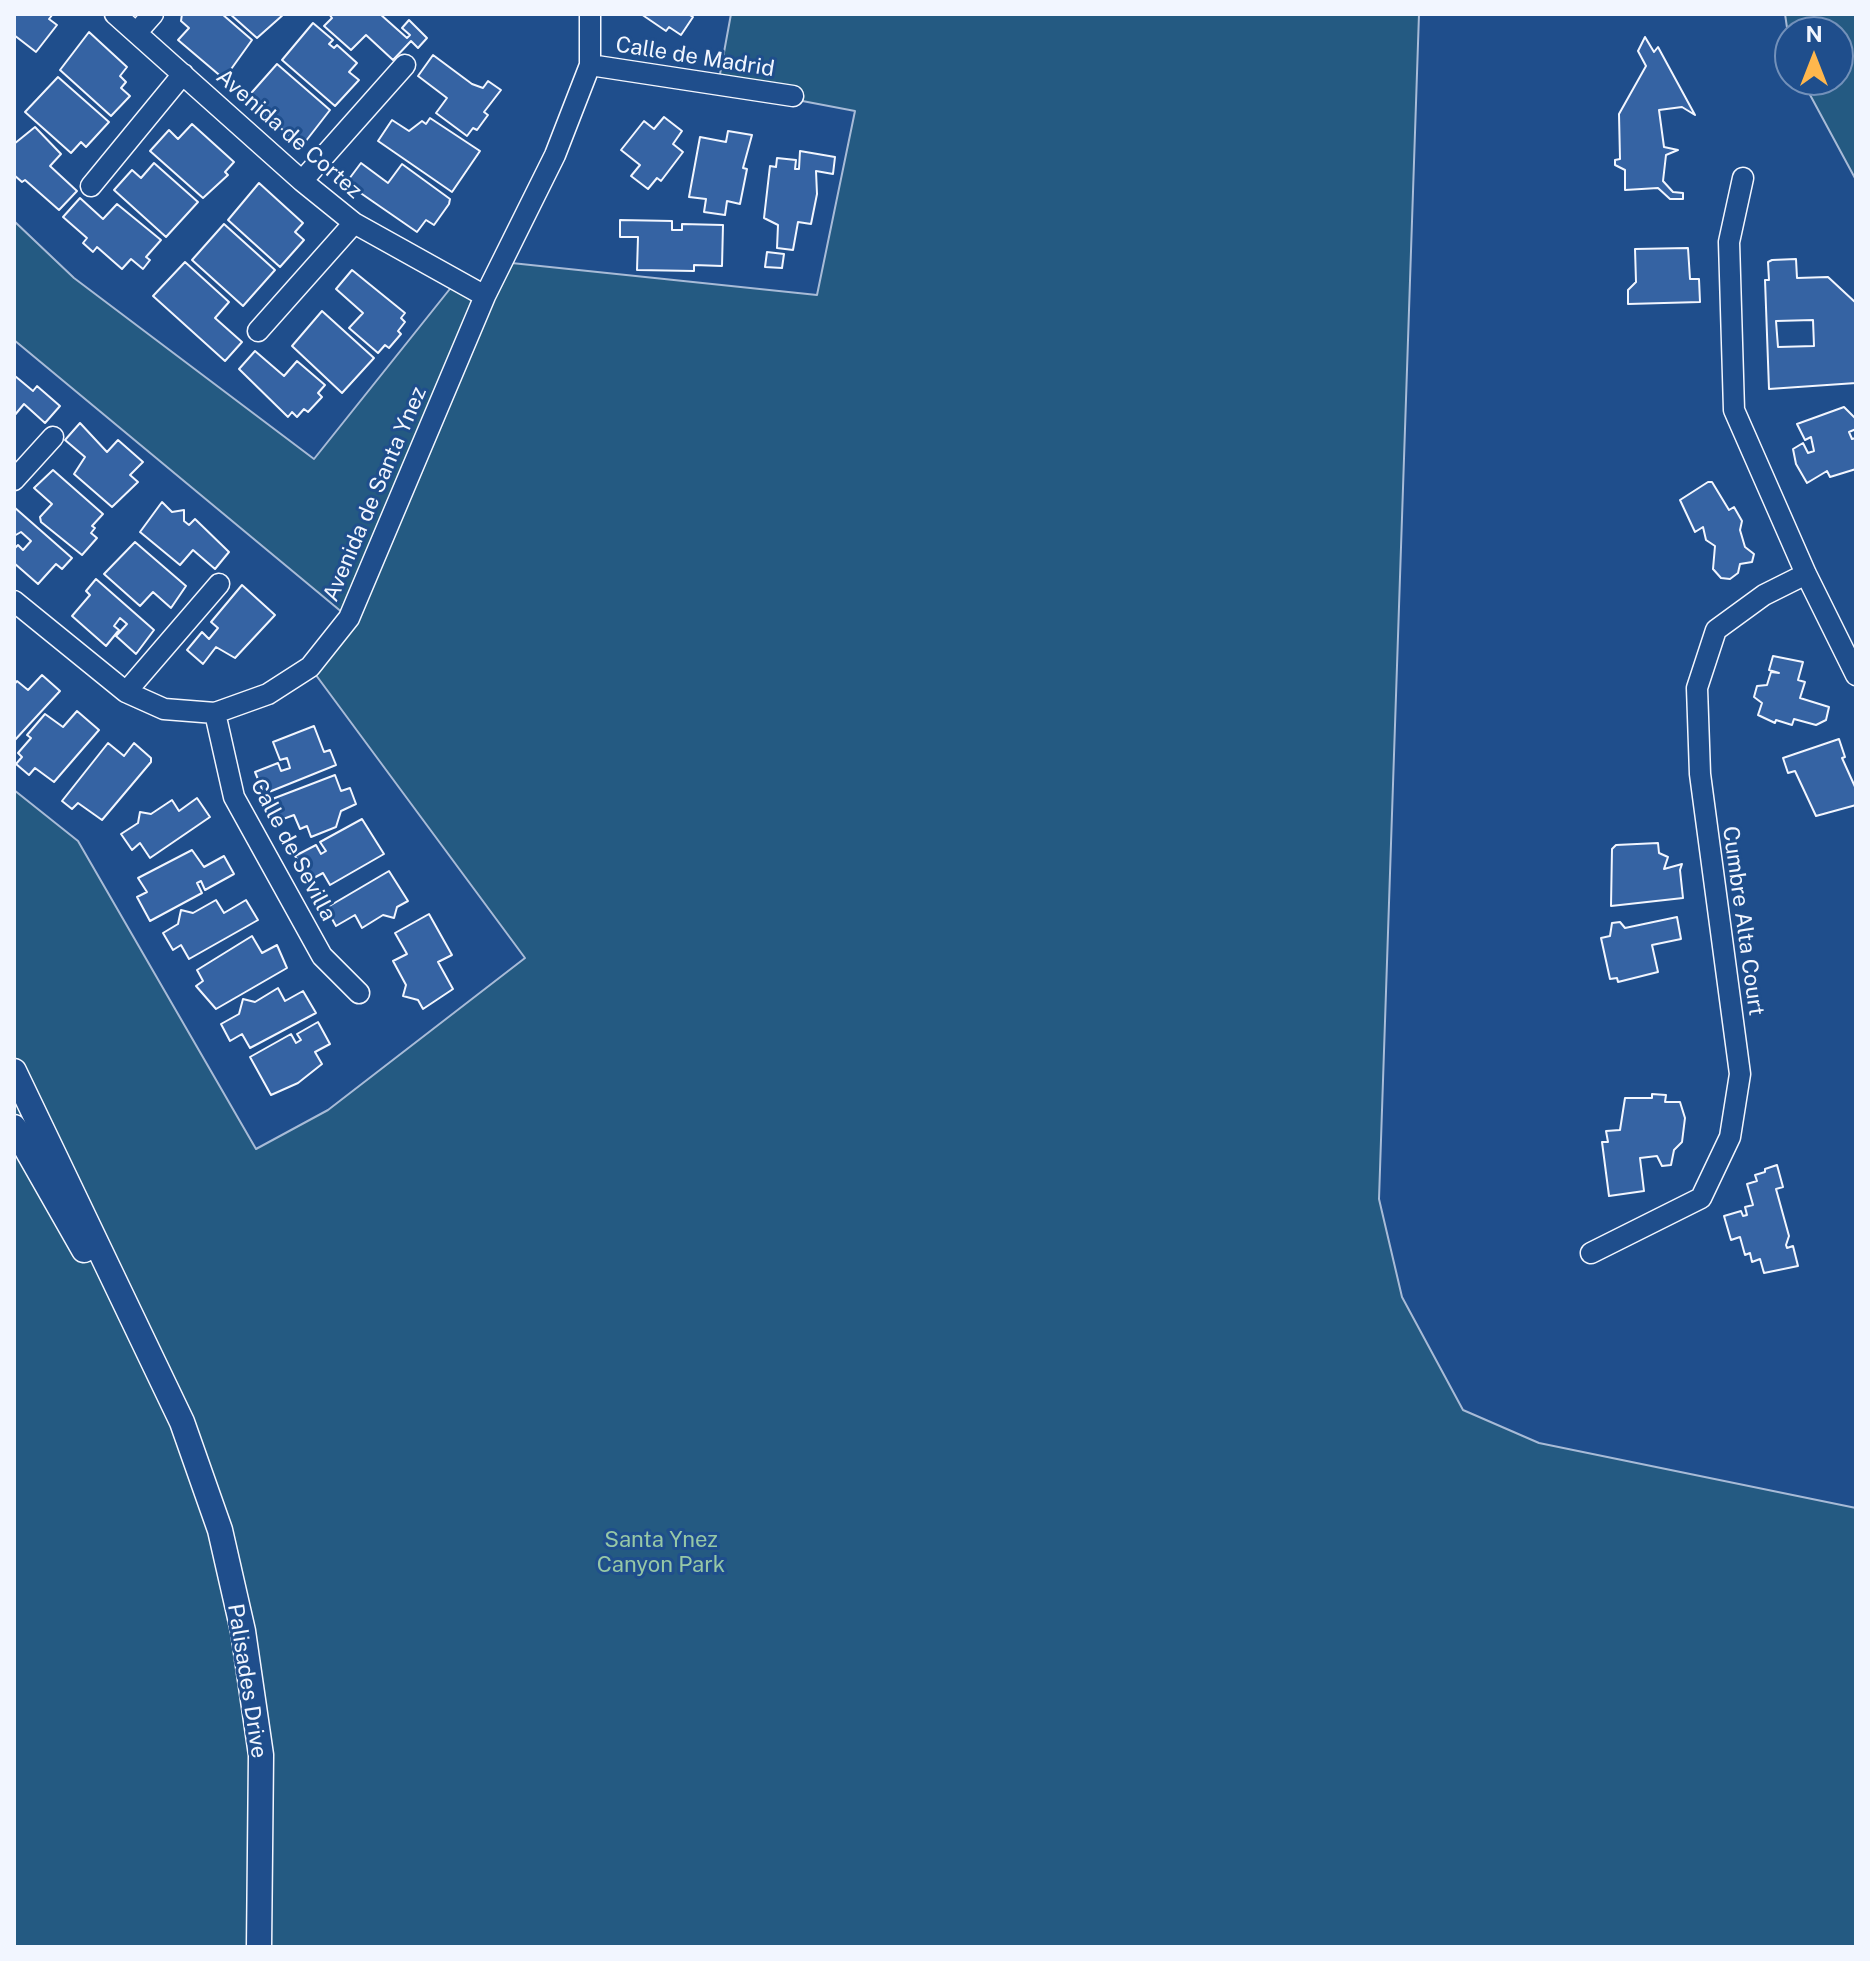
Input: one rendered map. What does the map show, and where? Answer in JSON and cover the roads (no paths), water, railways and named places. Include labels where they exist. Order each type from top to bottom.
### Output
[{"type":"street","name":"Avenida de Cortez","points":[[115,14],[302,181],[354,223],[485,296]]},
{"type":"street","points":[[137,32],[153,14]]},
{"type":"street","name":"Avenida de Santa Ynez","points":[[14,601],[126,692],[164,709],[215,713],[268,694],[310,667],[349,618],[485,296],[555,155],[590,65],[590,14]]},
{"type":"street","points":[[302,181],[405,65]]},
{"type":"street","name":"Calle de Madrid","points":[[590,65],[793,96]]},
{"type":"street","points":[[91,186],[183,74]]},
{"type":"street","points":[[1743,178],[1729,242],[1734,410],[1806,574],[1856,675]]},
{"type":"street","points":[[258,331],[354,223]]},
{"type":"street","points":[[14,480],[53,437]]},
{"type":"street","name":"Cumbre Alta Court","points":[[1591,1253],[1701,1198],[1730,1137],[1740,1074],[1700,774],[1697,688],[1716,630],[1764,595],[1806,574]]},
{"type":"street","points":[[126,692],[219,584]]},
{"type":"street","name":"Calle de Sevilla","points":[[215,713],[234,797],[322,956],[359,993]]},
{"type":"street","name":"Palisades Drive","points":[[14,1071],[182,1422],[220,1530],[243,1631],[259,1739],[259,1947]]},
{"type":"street","name":"Palisades Drive","points":[[14,1127],[182,1422]]},
{"type":"park label","name":"Santa Ynez Canyon Park","points":[[661,1552]]}]
